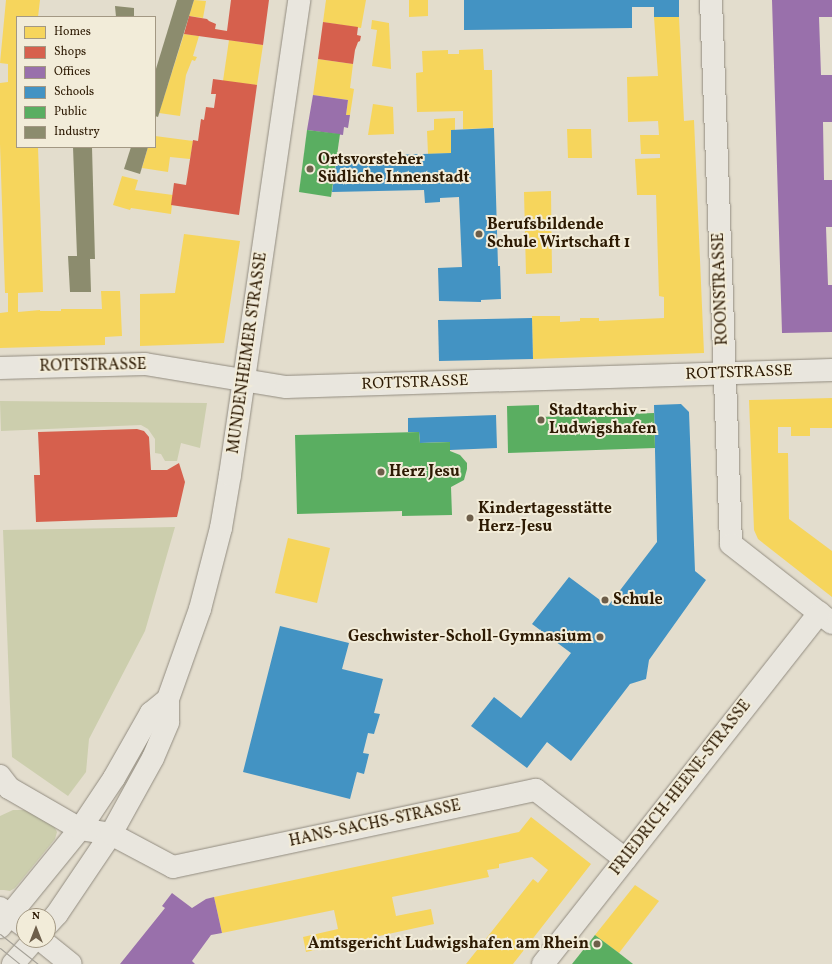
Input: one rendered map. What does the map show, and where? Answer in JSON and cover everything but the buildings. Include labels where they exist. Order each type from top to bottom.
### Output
[{"type":"street","name":"MUNDENHEIMER STRASSE","points":[[56,914],[118,839],[168,722],[168,699],[200,609],[221,528],[245,379],[299,0]]},
{"type":"street","name":"ROONSTRASSE","points":[[711,0],[731,544],[825,618]]},
{"type":"street","name":"ROTTSTRASSE","points":[[0,368],[145,364],[245,379],[286,387],[832,370]]},
{"type":"street","name":"FRIEDRICH-HEENE-STRASSE","points":[[543,964],[625,859],[825,618]]},
{"type":"street","points":[[8,919],[80,829],[114,778],[151,713],[168,699]]},
{"type":"street","points":[[3,788],[80,829]]},
{"type":"street","name":"HANS-SACHS-STRASSE","points":[[80,829],[118,839],[173,866],[536,790],[625,859]]},
{"type":"street","points":[[13,964],[27,948]]},
{"type":"street","points":[[51,948],[71,964]]},
{"type":"green space","points":[[0,401],[207,403],[200,448],[181,443],[177,461],[165,461],[161,454],[155,453],[155,439],[148,429],[141,425],[1,431]]},
{"type":"green space","points":[[175,527],[145,631],[89,739],[86,772],[68,796],[12,757],[3,530]]},
{"type":"green space","points":[[13,810],[24,810],[34,813],[54,826],[57,832],[55,839],[15,888],[10,891],[0,890],[0,816]]},
{"type":"tram line","points":[[0,934],[38,964]]},
{"type":"tram line","points":[[0,948],[20,964]]},
{"type":"place","name":"Ortsvorsteher Südliche Innenstadt","points":[[310,169]]},
{"type":"place","name":"Berufsbildende Schule Wirtschaft 1","points":[[479,234]]},
{"type":"place","name":"Stadtarchiv - Ludwigshafen","points":[[541,420]]},
{"type":"place","name":"Herz Jesu","points":[[381,472]]},
{"type":"place","name":"Kindertagesstätte Herz-Jesu","points":[[470,518]]},
{"type":"place","name":"Schule","points":[[605,600]]},
{"type":"place","name":"Geschwister-Scholl-Gymnasium","points":[[600,637]]},
{"type":"place","name":"Amtsgericht Ludwigshafen am Rhein","points":[[597,944]]}]
